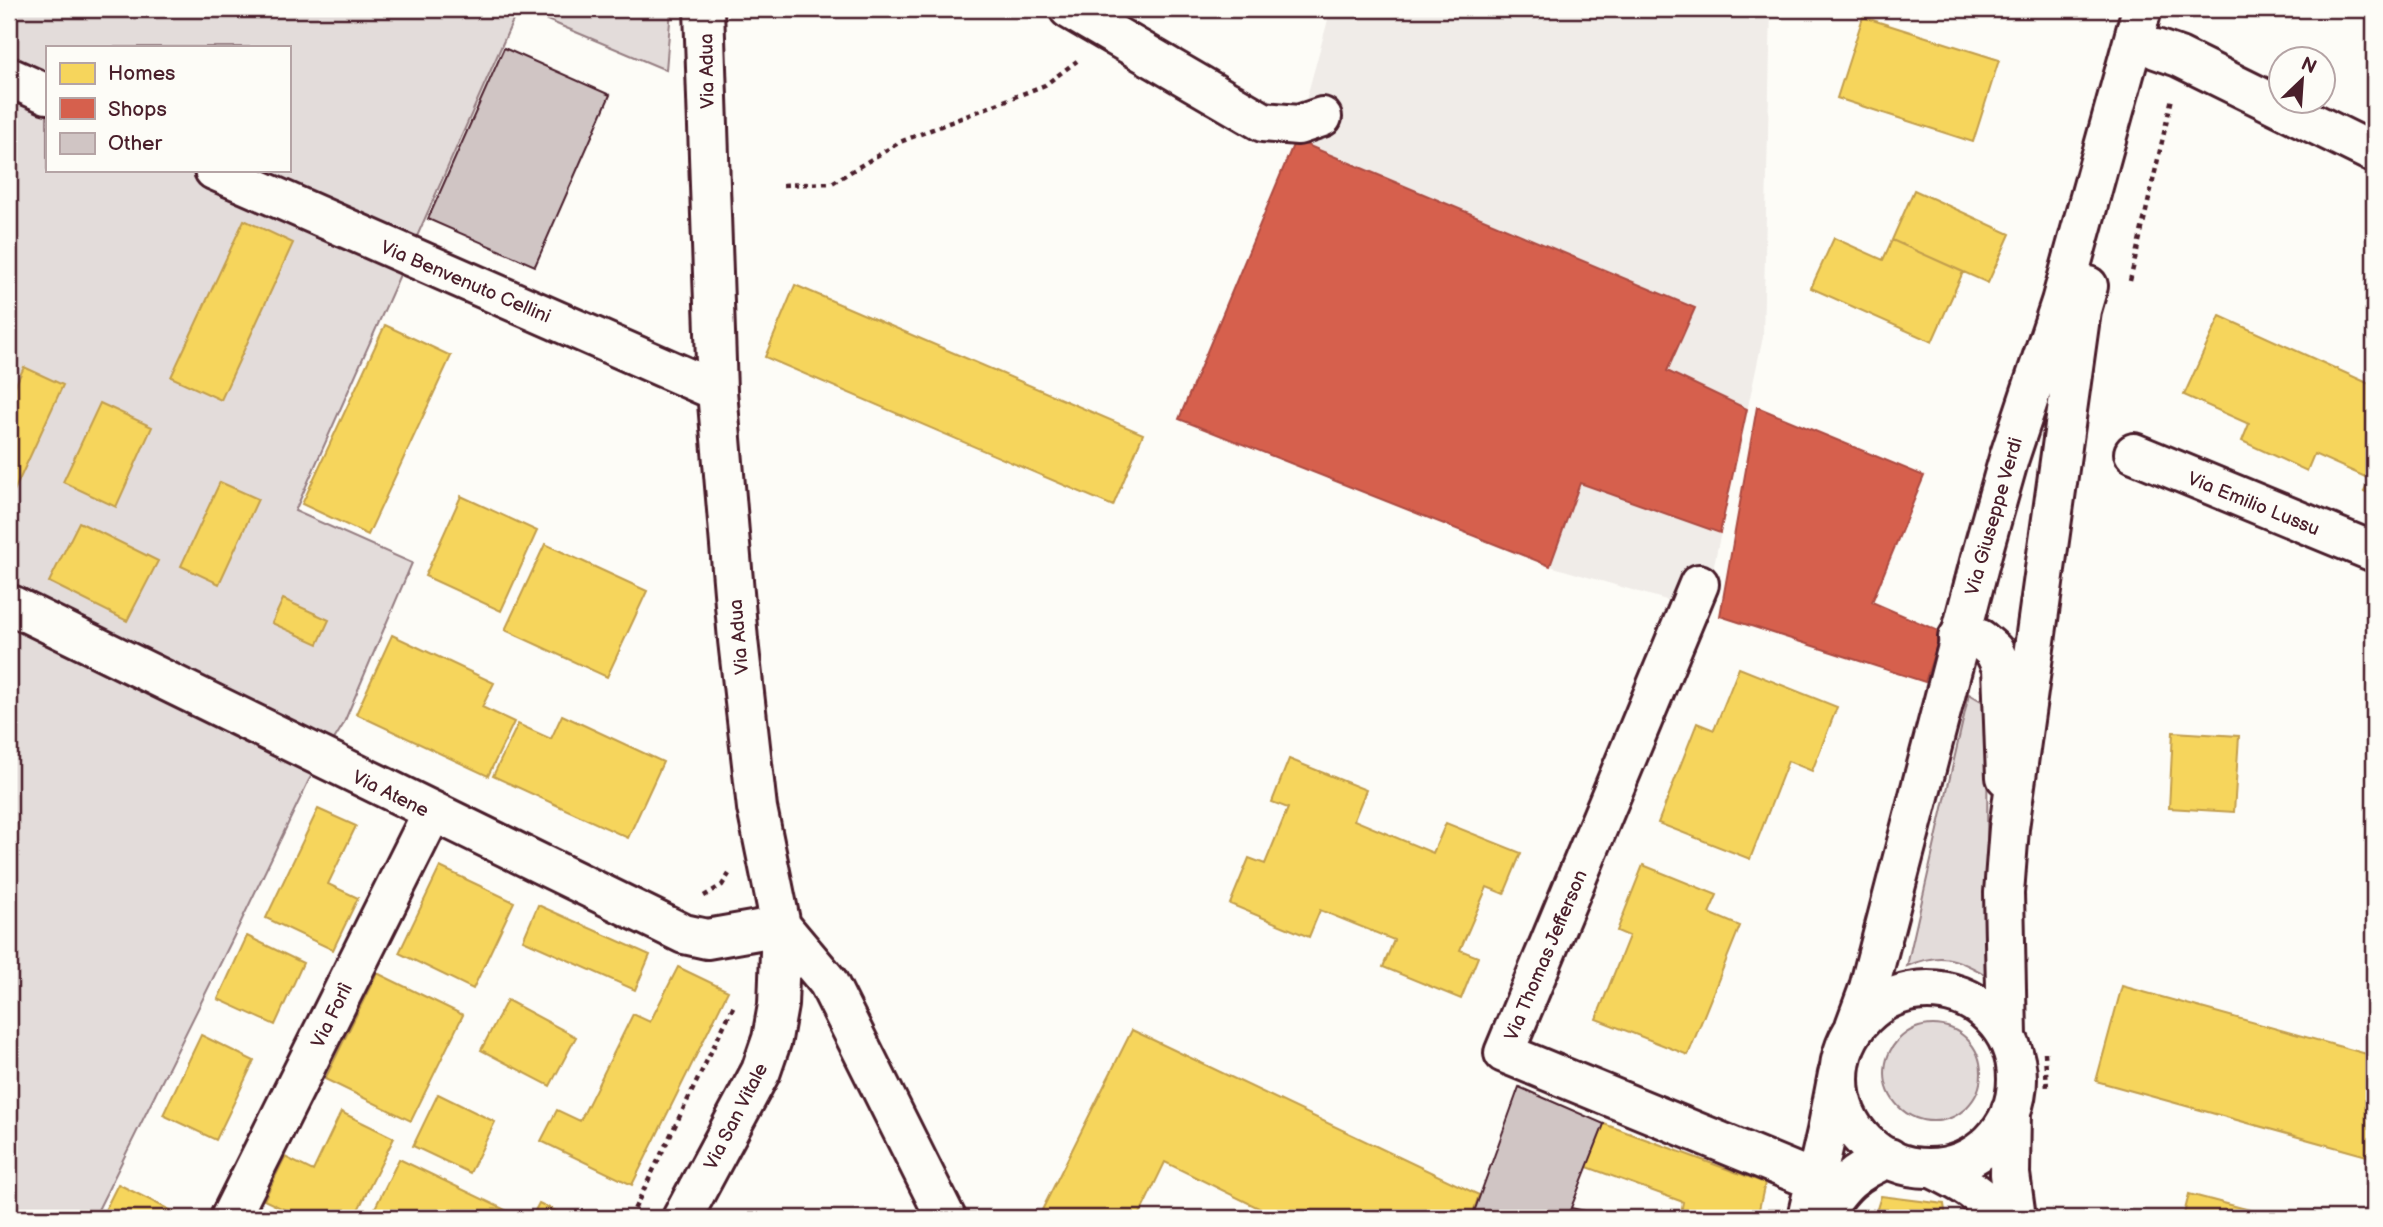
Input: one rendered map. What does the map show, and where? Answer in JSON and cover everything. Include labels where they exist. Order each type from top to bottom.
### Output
[{"type":"street","name":"Via Adua","points":[[704,9],[717,391],[738,640],[757,808],[781,926],[828,982],[946,1218]]},
{"type":"street","points":[[1069,9],[1263,122],[1298,125],[1322,117]]},
{"type":"street","name":"Via Giuseppe Verdi","points":[[1856,1026],[1869,988],[1958,638],[2009,458],[2061,302],[2142,9]]},
{"type":"street","points":[[2007,1037],[2004,894],[2009,828],[2081,310],[2167,53],[2165,9]]},
{"type":"street","points":[[2167,53],[2374,153]]},
{"type":"street","points":[[9,77],[46,94]]},
{"type":"street","name":"Via Benvenuto Cellini","points":[[219,172],[717,391]]},
{"type":"street","name":"Via Emilio Lussu","points":[[2134,453],[2374,552]]},
{"type":"street","name":"Via Thomas Jefferson","points":[[1699,584],[1504,1053],[1816,1181]]},
{"type":"street","name":"Via Atene","points":[[11,605],[684,934],[707,939],[781,926]]},
{"type":"street","points":[[1958,638],[1980,639],[1994,651],[2002,668],[2009,828]]},
{"type":"street","name":"Via Forlì","points":[[230,1218],[432,813]]},
{"type":"street","name":"Via San Vitale","points":[[682,1218],[761,1071],[772,1039],[778,1004],[781,926]]},
{"type":"street","points":[[1807,1218],[1843,1049],[1856,1026],[1882,1002],[1908,992],[1938,990],[1967,999],[1986,1010],[2007,1037],[2015,1058],[2017,1082],[2011,1110],[2010,1174],[2016,1218]]},
{"type":"street","points":[[1838,1074],[1840,1101],[1853,1128],[1872,1150],[1901,1165],[1934,1169],[1976,1191],[1986,1199],[2000,1218]]},
{"type":"street","points":[[1934,1169],[1965,1161],[1980,1153],[2001,1132],[2011,1110]]},
{"type":"street","points":[[1820,1218],[1850,1178],[1889,1158]]},
{"type":"path","points":[[783,185],[832,183],[900,142],[1045,85],[1111,35]]},
{"type":"path","points":[[2129,283],[2170,112],[2167,53]]},
{"type":"path","points":[[665,923],[684,904],[722,885],[732,866]]},
{"type":"path","points":[[630,1218],[740,993]]},
{"type":"path","points":[[2045,1040],[2047,1095]]},
{"type":"shaded area","points":[[9,9],[518,9],[295,511],[412,563],[343,725],[309,780],[94,1218],[9,1218]]},
{"type":"shaded area","points":[[521,9],[671,9],[666,70]]},
{"type":"shaded area","points":[[1331,9],[1771,9],[1763,337],[1704,611],[1550,566],[1179,419],[1295,140]]},
{"type":"shaded area","points":[[1969,694],[1988,705],[1986,975],[1965,964],[1947,959],[1929,959],[1907,966]]},
{"type":"shaded area","points":[[1933,1025],[1952,1028],[1967,1039],[1978,1054],[1981,1073],[1978,1092],[1967,1107],[1952,1118],[1933,1121],[1914,1118],[1899,1107],[1888,1092],[1885,1073],[1888,1054],[1899,1039],[1914,1028]]},
{"type":"building: Homes","points":[[1863,17],[1999,60],[1973,142],[1837,98]]},
{"type":"building: Homes","points":[[1914,190],[2010,234],[1988,283],[1892,240]]},
{"type":"building: Homes","points":[[244,220],[293,243],[221,400],[171,377]]},
{"type":"building: Homes","points":[[1834,238],[1883,260],[1892,240],[1963,272],[1932,342],[1811,288]]},
{"type":"building: Homes","points":[[795,285],[1143,434],[1113,506],[765,357]]},
{"type":"building: Homes","points":[[2220,316],[2374,386],[2374,496],[2364,491],[2370,479],[2314,454],[2307,471],[2242,441],[2249,424],[2184,395]]},
{"type":"building: Homes","points":[[385,325],[451,356],[368,535],[302,504]]},
{"type":"building: Homes","points":[[24,367],[63,385],[9,502],[9,399]]},
{"type":"building: Homes","points":[[100,403],[152,427],[116,507],[63,482]]},
{"type":"building: Homes","points":[[220,482],[258,499],[219,584],[181,566]]},
{"type":"building: Homes","points":[[461,496],[537,531],[501,611],[425,576]]},
{"type":"building: Homes","points":[[79,522],[158,561],[127,621],[49,582]]},
{"type":"building: Homes","points":[[545,544],[647,591],[607,677],[505,630]]},
{"type":"building: Homes","points":[[283,599],[329,620],[318,644],[272,623]]},
{"type":"building: Homes","points":[[392,635],[494,683],[482,707],[514,722],[488,776],[356,714]]},
{"type":"building: Homes","points":[[1739,668],[1837,707],[1812,771],[1788,761],[1750,859],[1658,823],[1697,723],[1714,730]]},
{"type":"building: Homes","points":[[562,715],[663,762],[628,838],[493,776],[518,724],[551,739]]},
{"type":"building: Homes","points":[[2173,732],[2239,736],[2234,812],[2169,808]]},
{"type":"building: Homes","points":[[1289,759],[1366,790],[1354,820],[1433,853],[1446,823],[1521,853],[1504,894],[1487,887],[1460,950],[1478,957],[1461,999],[1383,967],[1394,940],[1320,910],[1309,937],[1230,904],[1249,858],[1265,864],[1288,808],[1272,802]]},
{"type":"building: Homes","points":[[318,809],[356,826],[328,884],[358,898],[333,950],[266,918]]},
{"type":"building: Homes","points":[[1643,865],[1717,895],[1709,913],[1740,926],[1688,1055],[1596,1019],[1629,936],[1617,931]]},
{"type":"building: Homes","points":[[440,867],[514,902],[473,989],[399,953]]},
{"type":"building: Homes","points":[[538,905],[650,955],[635,990],[523,940]]},
{"type":"building: Homes","points":[[247,936],[303,963],[275,1025],[218,999]]},
{"type":"building: Homes","points":[[678,967],[728,991],[632,1185],[541,1141],[557,1110],[580,1121],[633,1014],[650,1022]]},
{"type":"building: Homes","points":[[377,973],[463,1015],[411,1121],[325,1079]]},
{"type":"building: Homes","points":[[2122,986],[2374,1056],[2374,1158],[2096,1081]]},
{"type":"building: Homes","points":[[507,1000],[576,1037],[550,1086],[481,1050]]},
{"type":"building: Homes","points":[[1132,1030],[1479,1195],[1471,1218],[1279,1218],[1165,1162],[1138,1218],[1038,1218]]},
{"type":"building: Homes","points":[[201,1035],[254,1061],[216,1140],[163,1115]]},
{"type":"building: Homes","points":[[438,1094],[495,1122],[470,1173],[413,1146]]},
{"type":"building: Homes","points":[[341,1112],[394,1138],[354,1218],[302,1218],[264,1200],[285,1157],[313,1171]]},
{"type":"building: Homes","points":[[1604,1124],[1765,1183],[1757,1218],[1680,1218],[1683,1202],[1587,1167]]},
{"type":"building: Homes","points":[[399,1159],[522,1218],[387,1218],[373,1212]]},
{"type":"building: Homes","points":[[118,1184],[180,1215],[179,1218],[101,1218]]},
{"type":"building: Homes","points":[[2189,1194],[2265,1214],[2264,1218],[2183,1218]]},
{"type":"building: Homes","points":[[1881,1196],[1944,1204],[1946,1218],[1874,1218]]},
{"type":"building: Homes","points":[[539,1203],[570,1218],[531,1218]]},
{"type":"building: Homes","points":[[1474,1212],[1499,1218],[1471,1218]]},
{"type":"building: Shops","points":[[1295,140],[1695,308],[1667,371],[1747,409],[1720,533],[1580,483],[1550,566],[1179,419]]},
{"type":"building: Shops","points":[[1757,407],[1924,476],[1872,602],[1941,632],[1925,682],[1720,616]]},
{"type":"building: Other","points":[[504,48],[610,95],[535,266],[428,219]]},
{"type":"building: Other","points":[[1519,1087],[1604,1124],[1567,1218],[1499,1218],[1474,1212]]},
{"type":"building: Other","points":[[1571,1208],[1618,1218],[1567,1218]]}]
